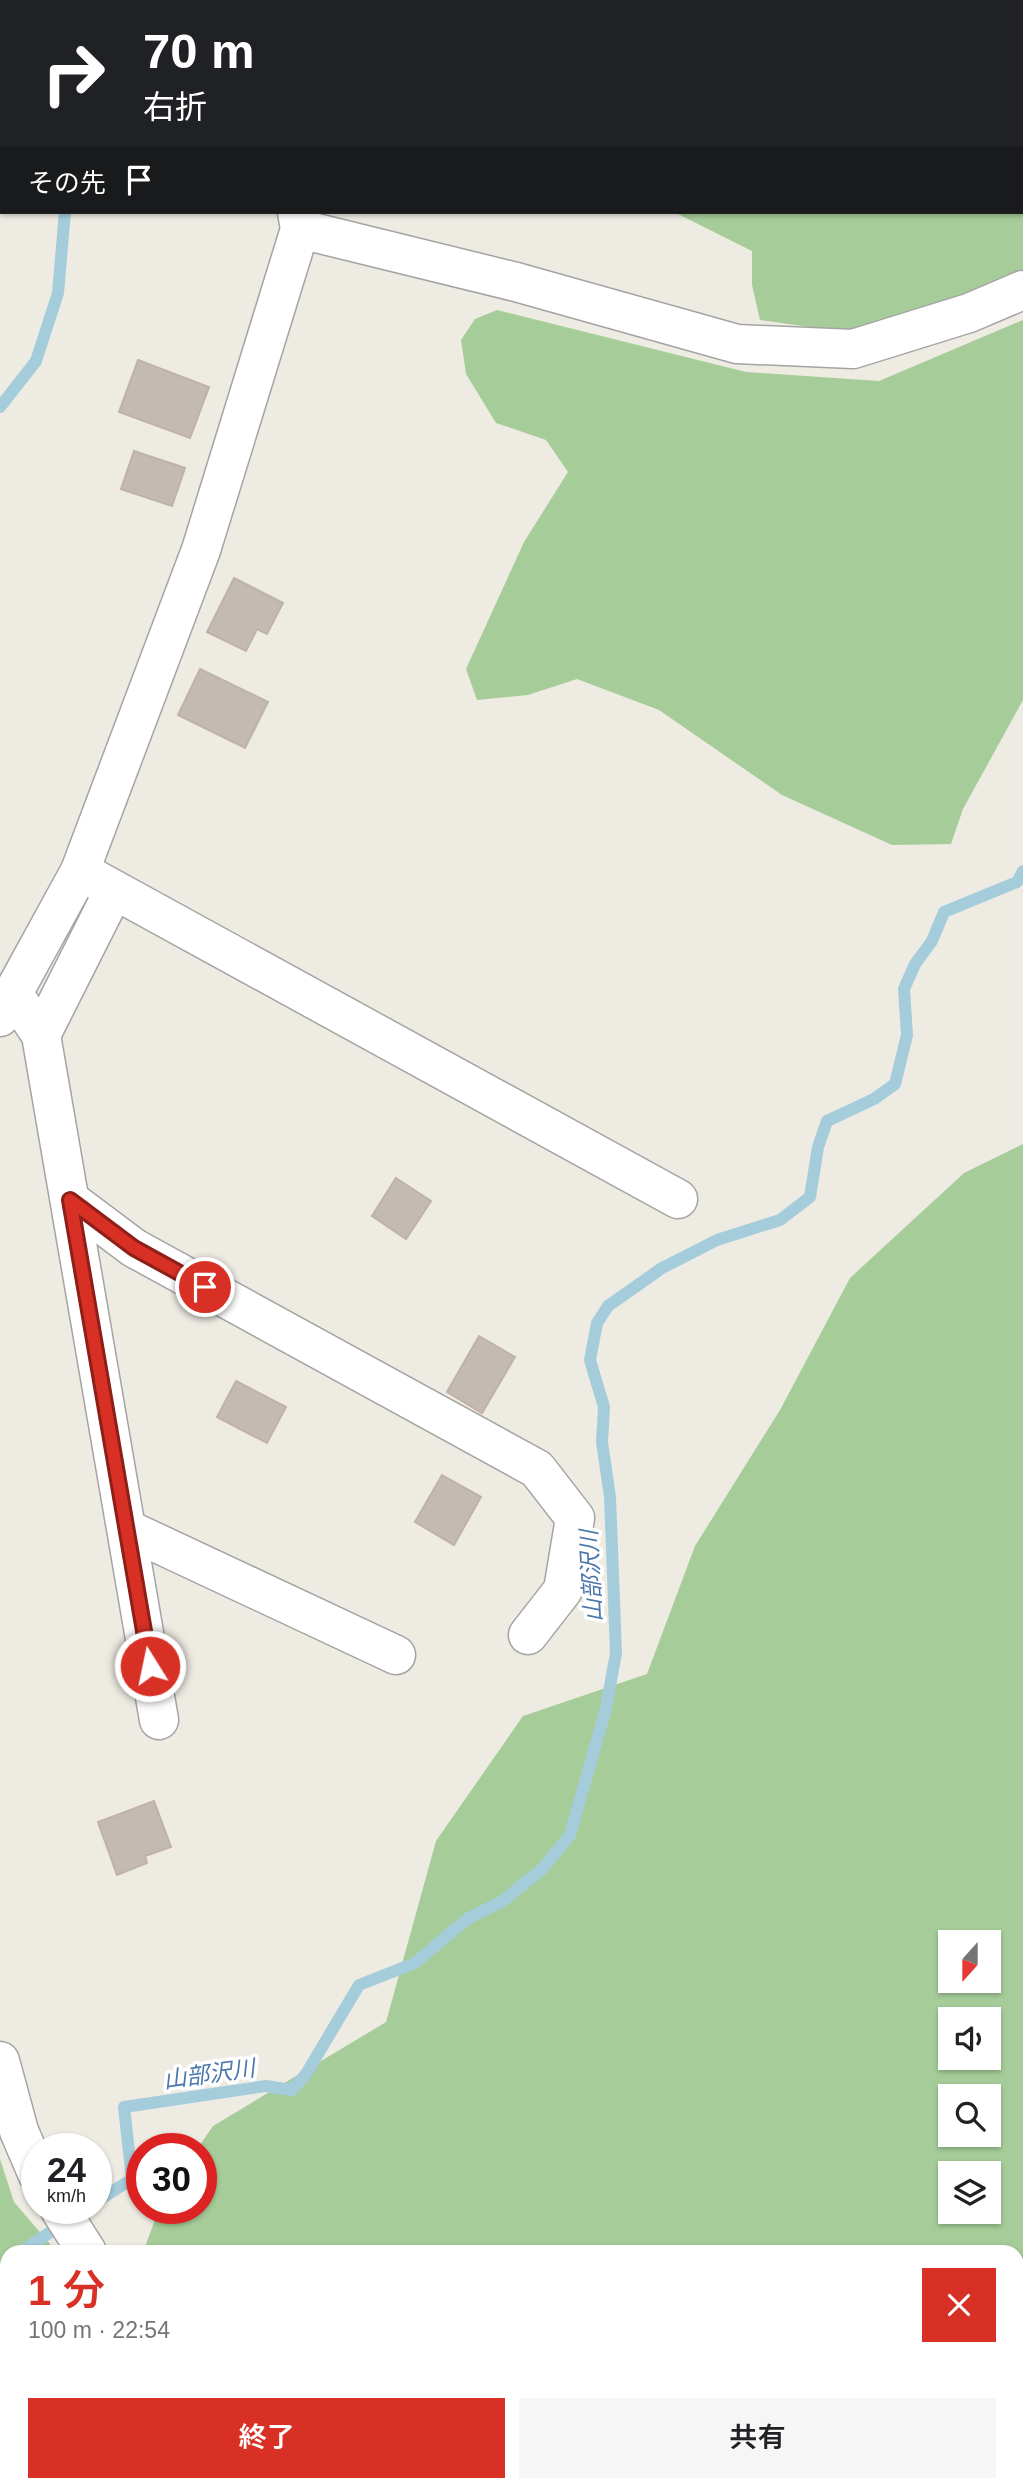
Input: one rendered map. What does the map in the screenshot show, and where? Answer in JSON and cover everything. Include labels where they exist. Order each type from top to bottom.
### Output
[{"type":"street","points":[[41,1035],[6,1005],[80,871],[201,550],[299,220],[737,344],[853,349],[970,313],[1023,290]]},
{"type":"street","points":[[80,871],[678,1199]]},
{"type":"street","points":[[114,890],[41,1035],[159,1720]]},
{"type":"street","points":[[70,1200],[134,1248],[537,1469],[575,1518],[563,1590],[528,1635]]},
{"type":"street","points":[[127,1529],[396,1655]]},
{"type":"street","points":[[0,2061],[21,2136]]},
{"type":"street","points":[[69,2224],[82,2245]]},
{"type":"green space","points":[[678,214],[1023,214],[1023,275],[859,334],[760,320],[752,285],[752,251]]},
{"type":"green space","points":[[497,310],[746,372],[879,381],[1023,320],[1023,700],[963,809],[951,844],[892,845],[782,795],[659,710],[577,679],[528,695],[477,700],[466,669],[524,542],[568,472],[546,440],[496,423],[466,374],[461,340],[475,319]]},
{"type":"green space","points":[[1023,1144],[1023,2245],[146,2245],[153,2224],[217,2224],[217,2133],[208,2133],[213,2126],[386,2022],[436,1841],[523,1716],[647,1674],[695,1546],[780,1410],[850,1278],[964,1173]]},
{"type":"green space","points":[[0,2159],[14,2202],[21,2210],[21,2224],[33,2224],[51,2245],[0,2245]]},
{"type":"building","points":[[138,360],[209,387],[190,438],[119,412]]},
{"type":"building","points":[[134,451],[185,468],[172,506],[121,489]]},
{"type":"building","points":[[234,578],[283,603],[267,634],[257,629],[246,651],[207,632]]},
{"type":"building","points":[[200,669],[268,702],[245,748],[178,715]]},
{"type":"building","points":[[396,1178],[431,1201],[406,1239],[372,1216]]},
{"type":"building","points":[[479,1336],[515,1357],[482,1413],[447,1392]]},
{"type":"building","points":[[236,1381],[286,1407],[267,1443],[217,1417]]},
{"type":"building","points":[[442,1475],[481,1497],[454,1545],[415,1522]]},
{"type":"building","points":[[154,1801],[171,1847],[145,1856],[147,1863],[117,1875],[98,1822]]},
{"type":"waterway","points":[[0,407],[36,361],[58,293],[65,214]]},
{"type":"waterway","name":"山部沢川","points":[[112,2192],[132,2179],[124,2107],[266,2086],[292,2090],[306,2074],[359,1985],[415,1963],[467,1919],[503,1901],[543,1868],[570,1835],[606,1708],[616,1653],[610,1497],[602,1442],[604,1407],[590,1360],[597,1323],[608,1306],[662,1268],[717,1240],[780,1220],[810,1197],[818,1147],[827,1121],[874,1099],[895,1084],[907,1035],[904,989],[915,964],[932,941],[944,912],[1017,882],[1023,871]]},
{"type":"waterway","name":"山部沢川","points":[[31,2245],[62,2224]]},
{"type":"route","points":[[150,1666],[70,1200],[134,1248],[205,1287]]}]
